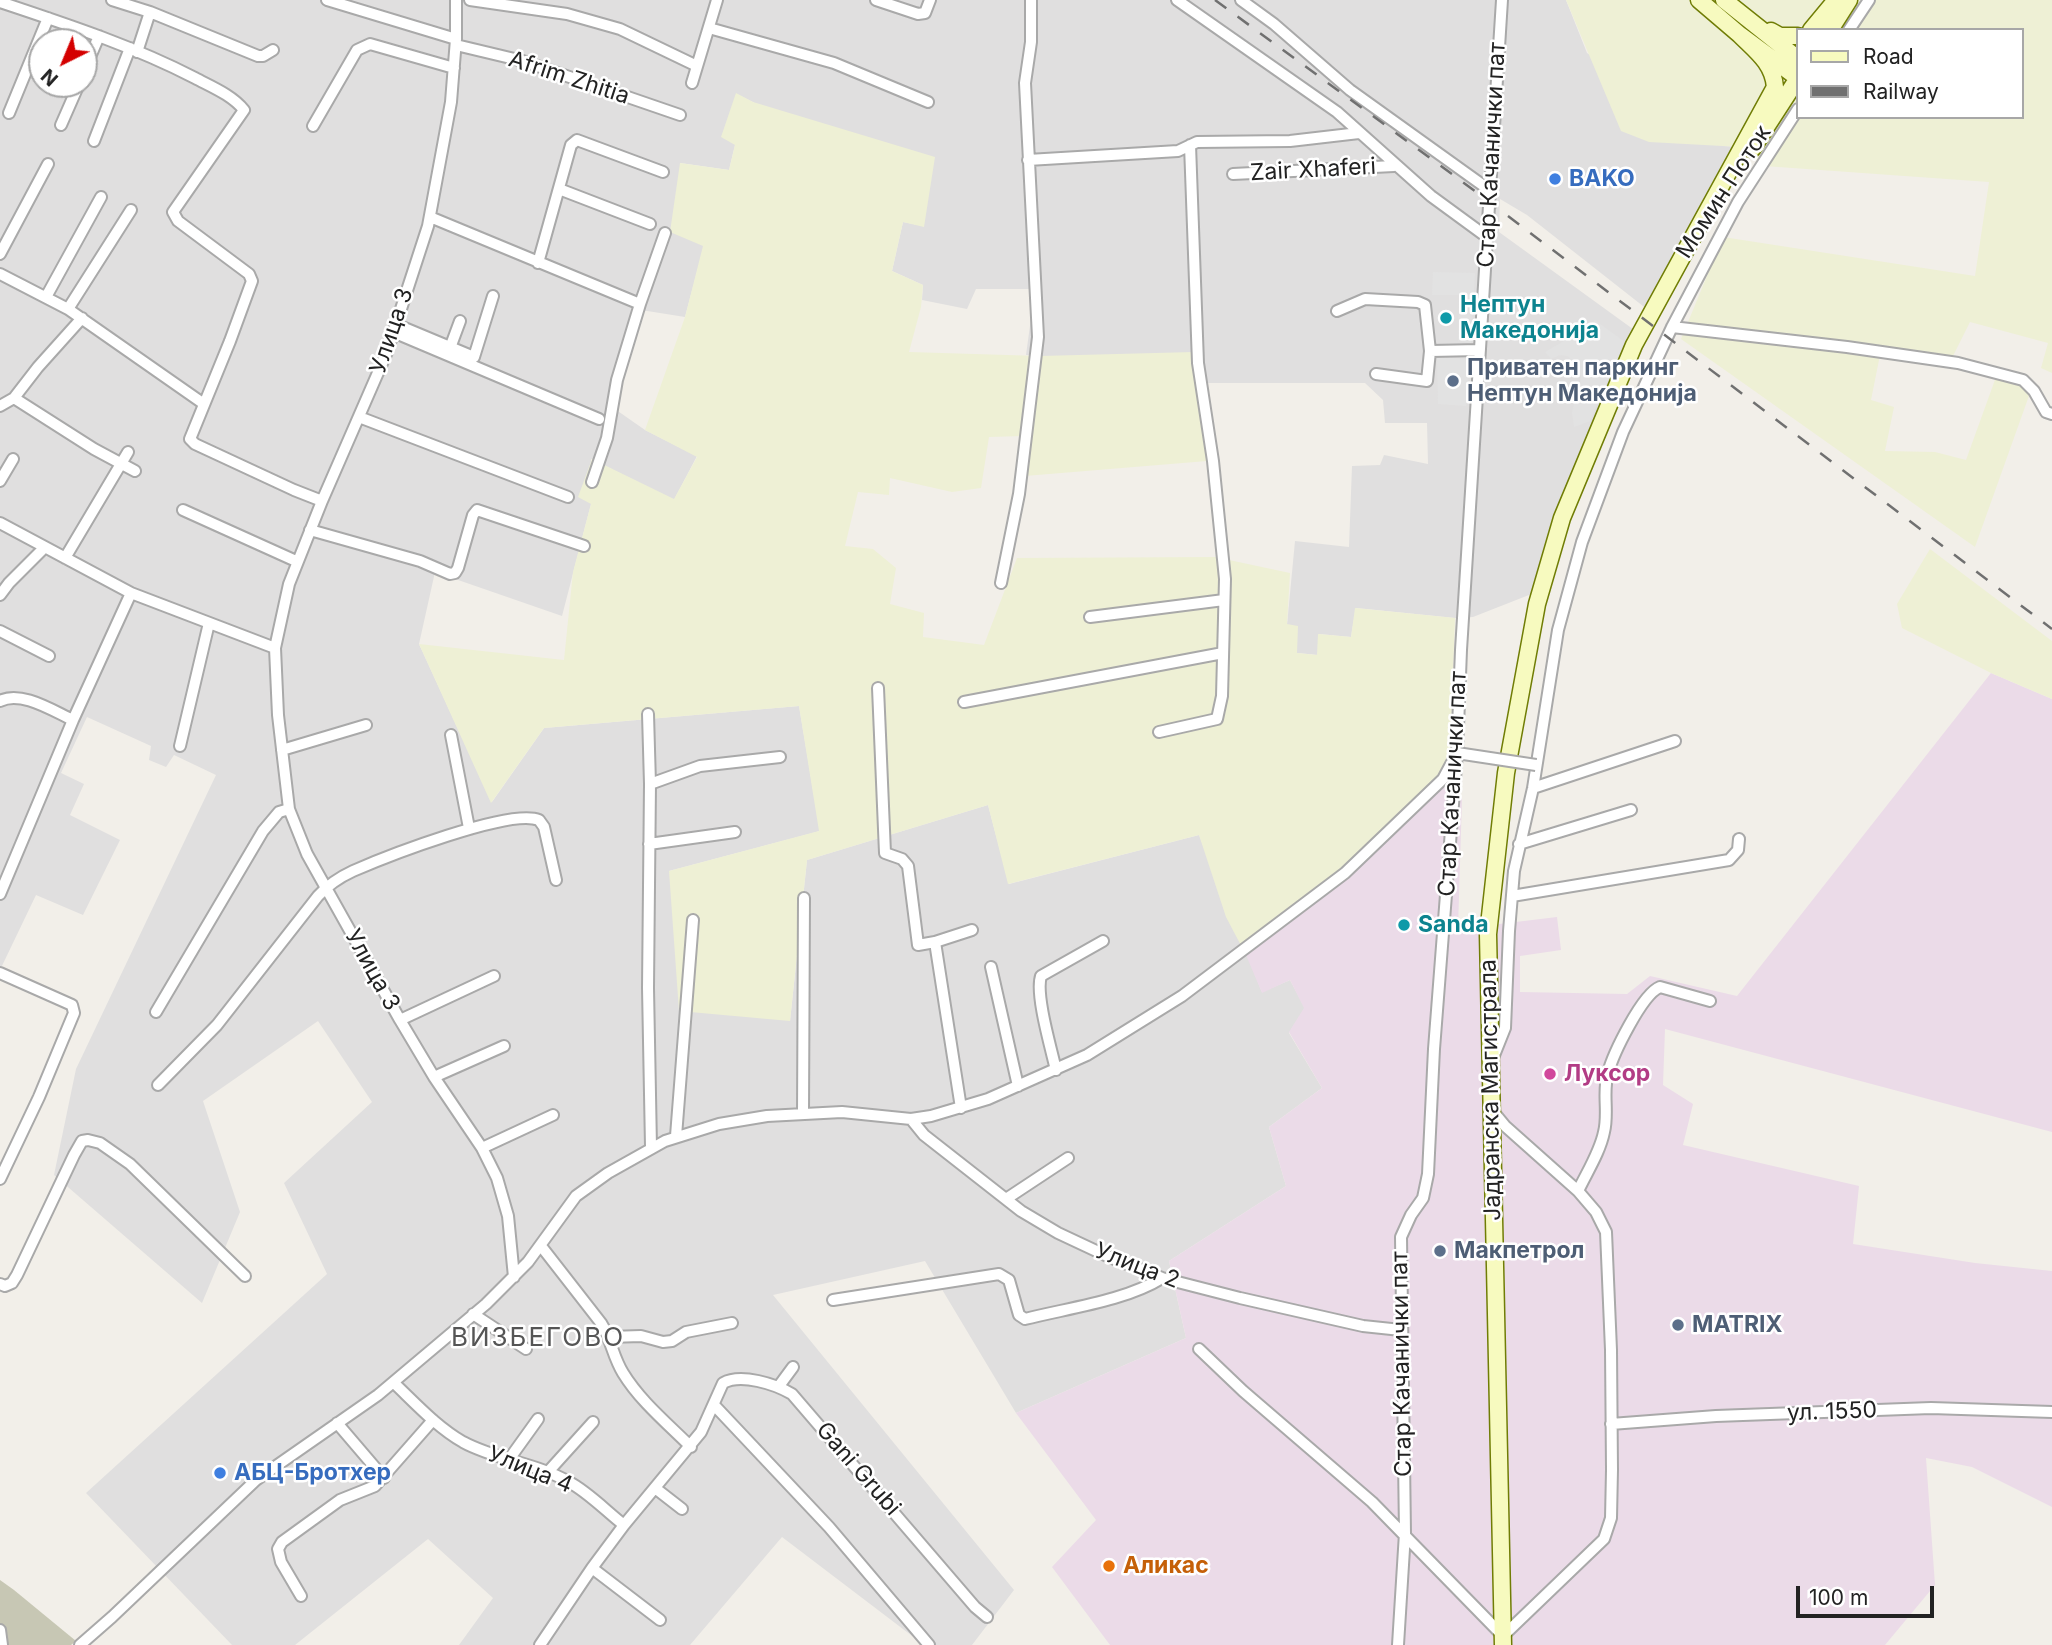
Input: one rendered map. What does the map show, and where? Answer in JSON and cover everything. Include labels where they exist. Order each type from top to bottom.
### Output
[{"type":"street","points":[[112,0],[150,12],[258,56],[263,57],[273,50]]},
{"type":"street","name":"Afrim Zhitia","points":[[327,0],[523,61],[680,115]]},
{"type":"street","name":"Улица 3","points":[[456,0],[456,42],[449,114],[430,217],[387,352],[296,561],[275,648],[278,715],[289,808],[307,854],[400,1020],[434,1077],[482,1148],[497,1178],[505,1202],[514,1277]]},
{"type":"street","points":[[470,0],[567,14],[620,29],[697,66]]},
{"type":"street","points":[[692,83],[717,0]]},
{"type":"street","points":[[876,0],[918,14],[925,13],[930,0]]},
{"type":"street","points":[[1001,583],[1018,494],[1038,337],[1025,83],[1031,42],[1031,0]]},
{"type":"street","points":[[1177,0],[1337,113],[1394,166],[1487,237]]},
{"type":"street","points":[[1241,0],[1274,23],[1350,90],[1488,189]]},
{"type":"street","name":"Стар Качанички пат","points":[[1398,1645],[1405,1533],[1401,1237],[1410,1214],[1423,1198],[1428,1174],[1434,1049],[1457,753],[1461,636],[1502,0]]},
{"type":"street","points":[[1699,0],[1740,35],[1797,77]]},
{"type":"street","points":[[1724,0],[1797,58]]},
{"type":"street","points":[[1730,0],[1780,36],[1797,36]]},
{"type":"street","points":[[1813,28],[1836,0]]},
{"type":"street","points":[[1831,28],[1849,0]]},
{"type":"street","points":[[1850,28],[1869,0]]},
{"type":"street","points":[[0,2],[133,50],[216,89],[244,110],[173,212],[178,221],[249,274],[252,281],[192,432],[192,442],[294,490],[322,500]]},
{"type":"street","points":[[94,141],[150,12]]},
{"type":"street","points":[[9,113],[48,18]]},
{"type":"street","points":[[709,28],[834,63],[928,102]]},
{"type":"street","points":[[1673,271],[1775,88],[1774,76],[1768,63],[1740,35]]},
{"type":"street","points":[[313,126],[357,50],[364,45],[370,44],[454,68]]},
{"type":"street","name":"Момин Поток","points":[[1673,271],[1797,80]]},
{"type":"street","points":[[61,125],[73,98]]},
{"type":"street","points":[[1490,1062],[1506,1028],[1512,896],[1520,844],[1534,788],[1558,630],[1582,542],[1623,432],[1672,327],[1738,202],[1797,111]]},
{"type":"street","points":[[1028,160],[1178,151],[1190,145],[1212,141],[1290,141],[1359,133]]},
{"type":"street","points":[[538,263],[571,145],[577,140],[663,172]]},
{"type":"street","points":[[1159,732],[1217,719],[1222,696],[1225,579],[1213,461],[1198,363],[1190,145]]},
{"type":"street","points":[[0,254],[48,164]]},
{"type":"street","name":"Zair Xhaferi","points":[[1233,174],[1394,166]]},
{"type":"street","points":[[559,188],[650,224]]},
{"type":"street","points":[[46,297],[101,197]]},
{"type":"street","points":[[68,309],[131,210]]},
{"type":"street","points":[[430,217],[640,304]]},
{"type":"street","points":[[592,482],[607,438],[617,380],[665,233]]},
{"type":"street","name":"Јадранска Магистрала","points":[[1503,1640],[1488,934],[1506,773],[1537,604],[1562,518],[1634,345],[1673,271]]},
{"type":"street","points":[[0,274],[68,309],[204,404]]},
{"type":"street","points":[[394,328],[474,357],[493,296]]},
{"type":"street","points":[[1337,311],[1365,299],[1418,302],[1425,305],[1430,351],[1427,381],[1376,374]]},
{"type":"street","points":[[0,406],[14,398],[82,318]]},
{"type":"street","points":[[450,348],[460,321]]},
{"type":"street","points":[[1672,327],[1958,363],[2023,380],[2034,391],[2046,412],[2052,414]]},
{"type":"street","points":[[394,328],[599,419]]},
{"type":"street","points":[[1430,351],[1480,350]]},
{"type":"street","points":[[14,398],[135,471]]},
{"type":"street","points":[[359,417],[568,497]]},
{"type":"street","points":[[65,558],[128,452]]},
{"type":"street","points":[[0,481],[13,459]]},
{"type":"street","points":[[183,510],[296,561]]},
{"type":"street","points":[[310,530],[420,561],[450,574],[455,573],[458,568],[473,515],[477,510],[584,546]]},
{"type":"street","points":[[0,523],[131,593],[275,648]]},
{"type":"street","points":[[0,595],[44,547]]},
{"type":"street","points":[[0,894],[73,720],[131,593]]},
{"type":"street","points":[[1090,618],[1224,600]]},
{"type":"street","points":[[180,746],[209,623]]},
{"type":"street","points":[[0,631],[49,656]]},
{"type":"street","points":[[964,702],[1223,653]]},
{"type":"street","points":[[878,688],[885,853],[902,859],[908,866],[918,945],[972,930]]},
{"type":"street","points":[[0,701],[8,697],[21,698],[73,720]]},
{"type":"street","points":[[648,714],[651,1147]]},
{"type":"street","points":[[282,750],[366,725]]},
{"type":"street","points":[[451,735],[469,828]]},
{"type":"street","points":[[1534,788],[1675,741]]},
{"type":"street","points":[[80,1645],[256,1480],[394,1383],[514,1277],[541,1246],[576,1196],[651,1147],[676,1136],[719,1124],[803,1113],[864,1113],[911,1119],[961,1108],[1056,1070],[1135,1027],[1182,996],[1345,873],[1443,779],[1457,753],[1536,765]]},
{"type":"street","points":[[650,784],[700,766],[780,757]]},
{"type":"street","points":[[156,1012],[264,831],[279,812],[289,808]]},
{"type":"street","points":[[1520,844],[1631,810]]},
{"type":"street","points":[[158,1085],[217,1025],[326,888],[352,872],[469,828],[526,817],[539,820],[544,827],[556,880]]},
{"type":"street","points":[[649,844],[735,832]]},
{"type":"street","points":[[1512,896],[1729,860],[1738,850],[1739,839]]},
{"type":"street","points":[[803,1113],[804,898]]},
{"type":"street","points":[[676,1136],[693,920]]},
{"type":"street","points":[[1056,1070],[1040,996],[1041,976],[1102,941]]},
{"type":"street","points":[[935,942],[961,1108]]},
{"type":"street","points":[[991,967],[1018,1086]]},
{"type":"street","points":[[0,973],[72,1005],[74,1013],[39,1097],[0,1179]]},
{"type":"street","points":[[400,1020],[494,976]]},
{"type":"street","points":[[1578,1191],[1604,1135],[1608,1112],[1607,1075],[1621,1041],[1650,994],[1660,987],[1710,1001]]},
{"type":"street","points":[[434,1077],[504,1046]]},
{"type":"street","points":[[1199,1349],[1405,1533],[1503,1640],[1604,1539],[1609,1529],[1612,1470],[1611,1350],[1606,1232],[1596,1212],[1578,1191],[1505,1126],[1491,1109]]},
{"type":"street","points":[[482,1148],[553,1115]]},
{"type":"street","name":"Улица 2","points":[[911,1119],[924,1135],[1021,1211],[1058,1233],[1163,1278],[1310,1315],[1363,1326],[1401,1330]]},
{"type":"street","points":[[0,1284],[5,1286],[12,1283],[18,1275],[78,1148],[82,1141],[88,1140],[100,1143],[130,1164],[244,1276]]},
{"type":"street","points":[[1006,1199],[1068,1158]]},
{"type":"street","points":[[541,1246],[609,1337],[616,1360],[630,1384],[691,1447]]},
{"type":"street","points":[[833,1300],[999,1274],[1009,1280],[1019,1315],[1025,1319],[1149,1287],[1163,1278]]},
{"type":"street","points":[[473,1314],[526,1349]]},
{"type":"street","points":[[609,1337],[640,1336],[663,1342],[673,1341],[686,1332],[732,1323]]},
{"type":"street","points":[[540,1645],[624,1525],[691,1447],[701,1432],[725,1380],[749,1380],[779,1386],[793,1367]]},
{"type":"street","name":"Улица 4","points":[[394,1383],[433,1420],[461,1441],[570,1482],[624,1525]]},
{"type":"street","name":"Gani Grubi","points":[[779,1386],[799,1401],[987,1617]]},
{"type":"street","points":[[714,1405],[829,1527],[929,1645]]},
{"type":"street","name":"ул. 1550","points":[[1611,1424],[1716,1416],[1931,1408],[2052,1412]]},
{"type":"street","points":[[510,1458],[538,1419]]},
{"type":"street","points":[[301,1596],[281,1562],[278,1549],[282,1542],[340,1500],[375,1486],[433,1420]]},
{"type":"street","points":[[547,1473],[593,1422]]},
{"type":"street","points":[[337,1423],[384,1478]]},
{"type":"street","points":[[655,1488],[681,1508]]},
{"type":"street","points":[[592,1568],[660,1620]]},
{"type":"street","points":[[0,1630],[2,1645]]},
{"type":"shaded area","points":[[0,0],[1566,0],[1587,53],[1725,146],[1741,147],[1648,310],[1527,215],[1500,199],[1499,232],[1637,332],[1534,593],[1473,617],[1455,618],[1356,608],[1351,637],[1319,634],[1318,655],[1297,653],[1287,625],[1295,541],[1349,547],[1352,466],[1380,465],[1384,455],[1428,464],[1427,423],[1385,423],[1383,400],[1365,383],[1196,383],[1026,355],[1035,289],[976,289],[967,309],[922,300],[923,285],[892,271],[903,222],[924,226],[753,102],[736,94],[735,145],[729,170],[680,163],[704,246],[685,317],[641,310],[612,407],[645,430],[697,456],[674,500],[591,459],[591,504],[562,616],[435,572],[419,644],[492,802],[544,728],[799,706],[820,831],[669,871],[790,1021],[807,860],[988,805],[1009,884],[1199,835],[1262,992],[1290,980],[1305,1008],[1289,1033],[1322,1088],[1269,1127],[1286,1186],[1169,1261],[1186,1338],[1016,1413],[925,1261],[773,1295],[1014,1590],[972,1645],[924,1645],[782,1537],[690,1645],[459,1645],[493,1598],[428,1539],[295,1645],[232,1645],[86,1493],[327,1274],[284,1183],[372,1102],[318,1021],[203,1101],[240,1212],[202,1303],[54,1175],[76,1069],[216,775],[174,755],[166,767],[149,760],[151,746],[87,717],[61,773],[84,784],[70,815],[120,840],[83,915],[36,895],[0,970]]},
{"type":"shaded area","points":[[1566,0],[2052,0],[2052,373],[2041,368],[2048,343],[1970,322],[1950,362],[1882,345],[1871,400],[1894,407],[1885,451],[1935,452],[1966,460],[1996,377],[2020,384],[2030,393],[1975,547],[1681,339],[1723,237],[1975,276],[1989,182],[1764,166],[1741,147],[1649,142],[1621,131]]},
{"type":"shaded area","points":[[736,93],[753,102],[935,157],[924,227],[903,222],[892,271],[923,285],[921,307],[909,352],[1040,356],[1194,352],[1207,461],[1025,476],[1023,436],[989,437],[981,488],[952,492],[890,478],[889,495],[858,492],[845,546],[873,549],[896,568],[890,604],[924,613],[923,637],[984,645],[1017,558],[1215,557],[1290,573],[1287,624],[1298,626],[1297,653],[1317,655],[1318,634],[1351,637],[1355,608],[1455,618],[1449,781],[1356,866],[1246,955],[1226,917],[1199,835],[1008,884],[988,805],[807,860],[790,1021],[679,1011],[669,871],[819,831],[799,706],[544,728],[491,803],[419,644],[564,660],[573,572],[591,504],[578,497],[592,459],[674,499],[697,457],[645,430],[685,317],[703,246],[670,232],[680,163],[729,170],[735,145],[721,137]]},
{"type":"shaded area","points":[[1433,272],[1475,273],[1471,343],[1458,341],[1459,295],[1432,295]]},
{"type":"shaded area","points":[[1595,320],[1625,342],[1590,421],[1574,427],[1573,393],[1580,387],[1581,376],[1575,363],[1567,356],[1560,355],[1551,359],[1545,352],[1588,327]]},
{"type":"shaded area","name":"Приватен паркинг Нептун Македонија","points":[[1437,357],[1470,359],[1466,406],[1438,404]]},
{"type":"shaded area","points":[[1930,549],[2052,641],[2052,699],[1991,673],[1902,628],[1897,604]]},
{"type":"shaded area","points":[[1991,673],[2052,699],[2052,1132],[1665,1029],[1663,1085],[1693,1104],[1683,1145],[1859,1186],[1853,1244],[1975,1263],[2052,1271],[2052,1507],[1972,1467],[1926,1458],[1935,1585],[1885,1645],[1110,1645],[1052,1567],[1096,1520],[1016,1413],[1186,1338],[1169,1261],[1286,1186],[1269,1127],[1322,1088],[1289,1032],[1304,1008],[1290,980],[1262,993],[1246,955],[1356,866],[1449,781],[1462,798],[1458,929],[1557,917],[1561,950],[1520,956],[1520,992],[1627,994],[1650,976],[1737,996]]},
{"type":"shaded area","points":[[0,1580],[76,1641],[71,1645],[0,1645]]},
{"type":"railway","points":[[1215,0],[1479,194],[2052,629]]},
{"type":"place","name":"BAKO","points":[[1555,179]]},
{"type":"place","name":"Нептун Македонија","points":[[1446,318]]},
{"type":"place","name":"Приватен паркинг Нептун Македонија","points":[[1453,381]]},
{"type":"place","name":"Sanda","points":[[1404,925]]},
{"type":"place","name":"Луксор","points":[[1550,1074]]},
{"type":"place","name":"Макпетрол","points":[[1440,1251]]},
{"type":"place","name":"MATRIX","points":[[1678,1325]]},
{"type":"place","name":"АБЦ-Бротхер","points":[[220,1473]]},
{"type":"place","name":"Аликас","points":[[1109,1566]]},
{"type":"district","name":"ВИЗБЕГОВО","points":[[538,1338]]}]
